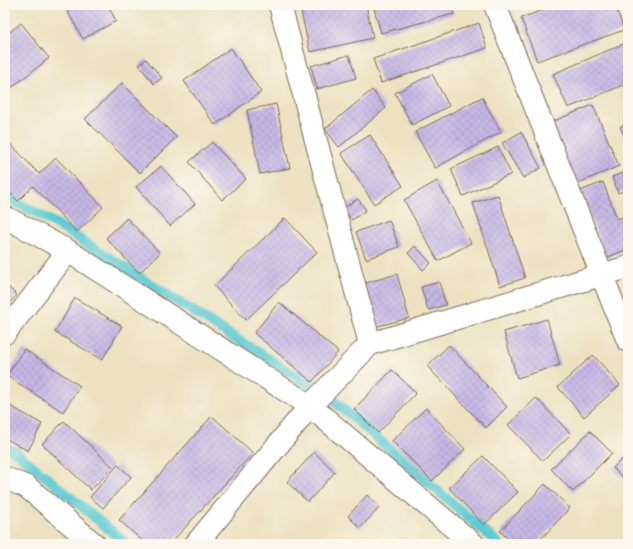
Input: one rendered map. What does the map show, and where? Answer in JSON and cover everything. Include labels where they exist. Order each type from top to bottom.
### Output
[{"type":"street","points":[[280,5],[370,344]]},
{"type":"street","points":[[494,5],[603,275],[628,341]]},
{"type":"street","points":[[5,217],[68,251],[310,406],[450,537],[473,544]]},
{"type":"street","points":[[5,333],[68,251]]},
{"type":"street","points":[[196,544],[310,406],[370,344],[628,267]]},
{"type":"street","points":[[5,478],[27,487],[94,544]]},
{"type":"building","points":[[64,5],[108,5],[116,21],[83,39]]},
{"type":"building","points":[[309,5],[366,5],[373,38],[310,52],[300,7]]},
{"type":"building","points":[[373,5],[451,5],[454,14],[381,33]]},
{"type":"building","points":[[557,5],[615,5],[624,30],[537,61],[521,18]]},
{"type":"building","points":[[21,23],[49,58],[5,93],[5,36]]},
{"type":"building","points":[[479,23],[487,48],[381,83],[373,59]]},
{"type":"building","points":[[623,44],[628,55],[628,83],[568,108],[553,74]]},
{"type":"building","points":[[231,48],[261,92],[215,125],[184,81]]},
{"type":"building","points":[[349,55],[356,78],[317,89],[311,66]]},
{"type":"building","points":[[146,59],[162,78],[154,84],[139,65]]},
{"type":"building","points":[[432,74],[449,106],[412,125],[395,93]]},
{"type":"building","points":[[122,83],[176,137],[140,173],[85,119]]},
{"type":"building","points":[[372,90],[386,108],[339,147],[325,129]]},
{"type":"building","points":[[482,97],[501,132],[435,168],[415,132]]},
{"type":"building","points":[[276,104],[290,168],[260,174],[247,110]]},
{"type":"building","points":[[593,105],[619,166],[574,185],[549,123]]},
{"type":"building","points":[[628,123],[628,144],[620,127]]},
{"type":"building","points":[[521,132],[541,168],[523,178],[502,143]]},
{"type":"building","points":[[370,135],[403,186],[374,204],[341,153]]},
{"type":"building","points":[[5,138],[39,174],[56,158],[103,207],[77,232],[33,186],[18,201],[5,188]]},
{"type":"building","points":[[212,142],[246,179],[222,200],[189,162]]},
{"type":"building","points":[[498,147],[511,174],[463,196],[451,169]]},
{"type":"building","points":[[161,166],[195,204],[170,226],[136,187]]},
{"type":"building","points":[[628,171],[628,189],[618,193],[612,177]]},
{"type":"building","points":[[437,181],[471,243],[438,261],[404,200]]},
{"type":"building","points":[[603,182],[617,219],[628,215],[628,249],[606,258],[580,191]]},
{"type":"building","points":[[498,195],[525,278],[500,286],[473,203]]},
{"type":"building","points":[[358,199],[366,210],[352,220],[343,208]]},
{"type":"building","points":[[127,218],[160,253],[139,273],[106,238]]},
{"type":"building","points":[[285,218],[317,252],[246,320],[214,286]]},
{"type":"building","points":[[389,220],[399,247],[366,259],[356,232]]},
{"type":"building","points":[[415,246],[431,263],[423,270],[408,253]]},
{"type":"building","points":[[397,274],[409,318],[374,327],[362,284]]},
{"type":"building","points":[[439,282],[446,305],[428,310],[421,287]]},
{"type":"building","points":[[5,284],[17,295],[5,308]]},
{"type":"building","points":[[75,298],[122,326],[102,360],[55,332]]},
{"type":"building","points":[[279,302],[338,352],[312,382],[254,333]]},
{"type":"building","points":[[547,319],[560,365],[517,378],[504,332]]},
{"type":"building","points":[[449,345],[507,407],[486,428],[427,366]]},
{"type":"building","points":[[24,349],[80,386],[63,412],[7,376]]},
{"type":"building","points":[[593,355],[620,385],[584,417],[558,387]]},
{"type":"building","points":[[392,370],[416,393],[378,433],[354,409]]},
{"type":"building","points":[[536,398],[571,434],[543,461],[508,425]]},
{"type":"building","points":[[5,403],[42,424],[28,451],[5,438]]},
{"type":"building","points":[[426,408],[465,449],[432,481],[392,441]]},
{"type":"building","points":[[212,416],[253,453],[170,544],[146,544],[119,520]]},
{"type":"building","points":[[64,421],[113,467],[91,490],[42,444]]},
{"type":"building","points":[[590,431],[612,453],[573,492],[551,469]]},
{"type":"building","points":[[314,452],[335,472],[308,502],[287,482]]},
{"type":"building","points":[[628,453],[628,483],[613,468]]},
{"type":"building","points":[[483,456],[518,492],[484,525],[449,488]]},
{"type":"building","points":[[118,465],[131,477],[103,508],[90,497]]},
{"type":"building","points":[[545,484],[570,508],[536,544],[513,544],[500,531]]},
{"type":"building","points":[[367,495],[380,507],[360,528],[348,516]]},
{"type":"waterway","points":[[5,196],[51,221],[333,400],[499,544]]},
{"type":"waterway","points":[[5,447],[16,452],[127,544]]}]
